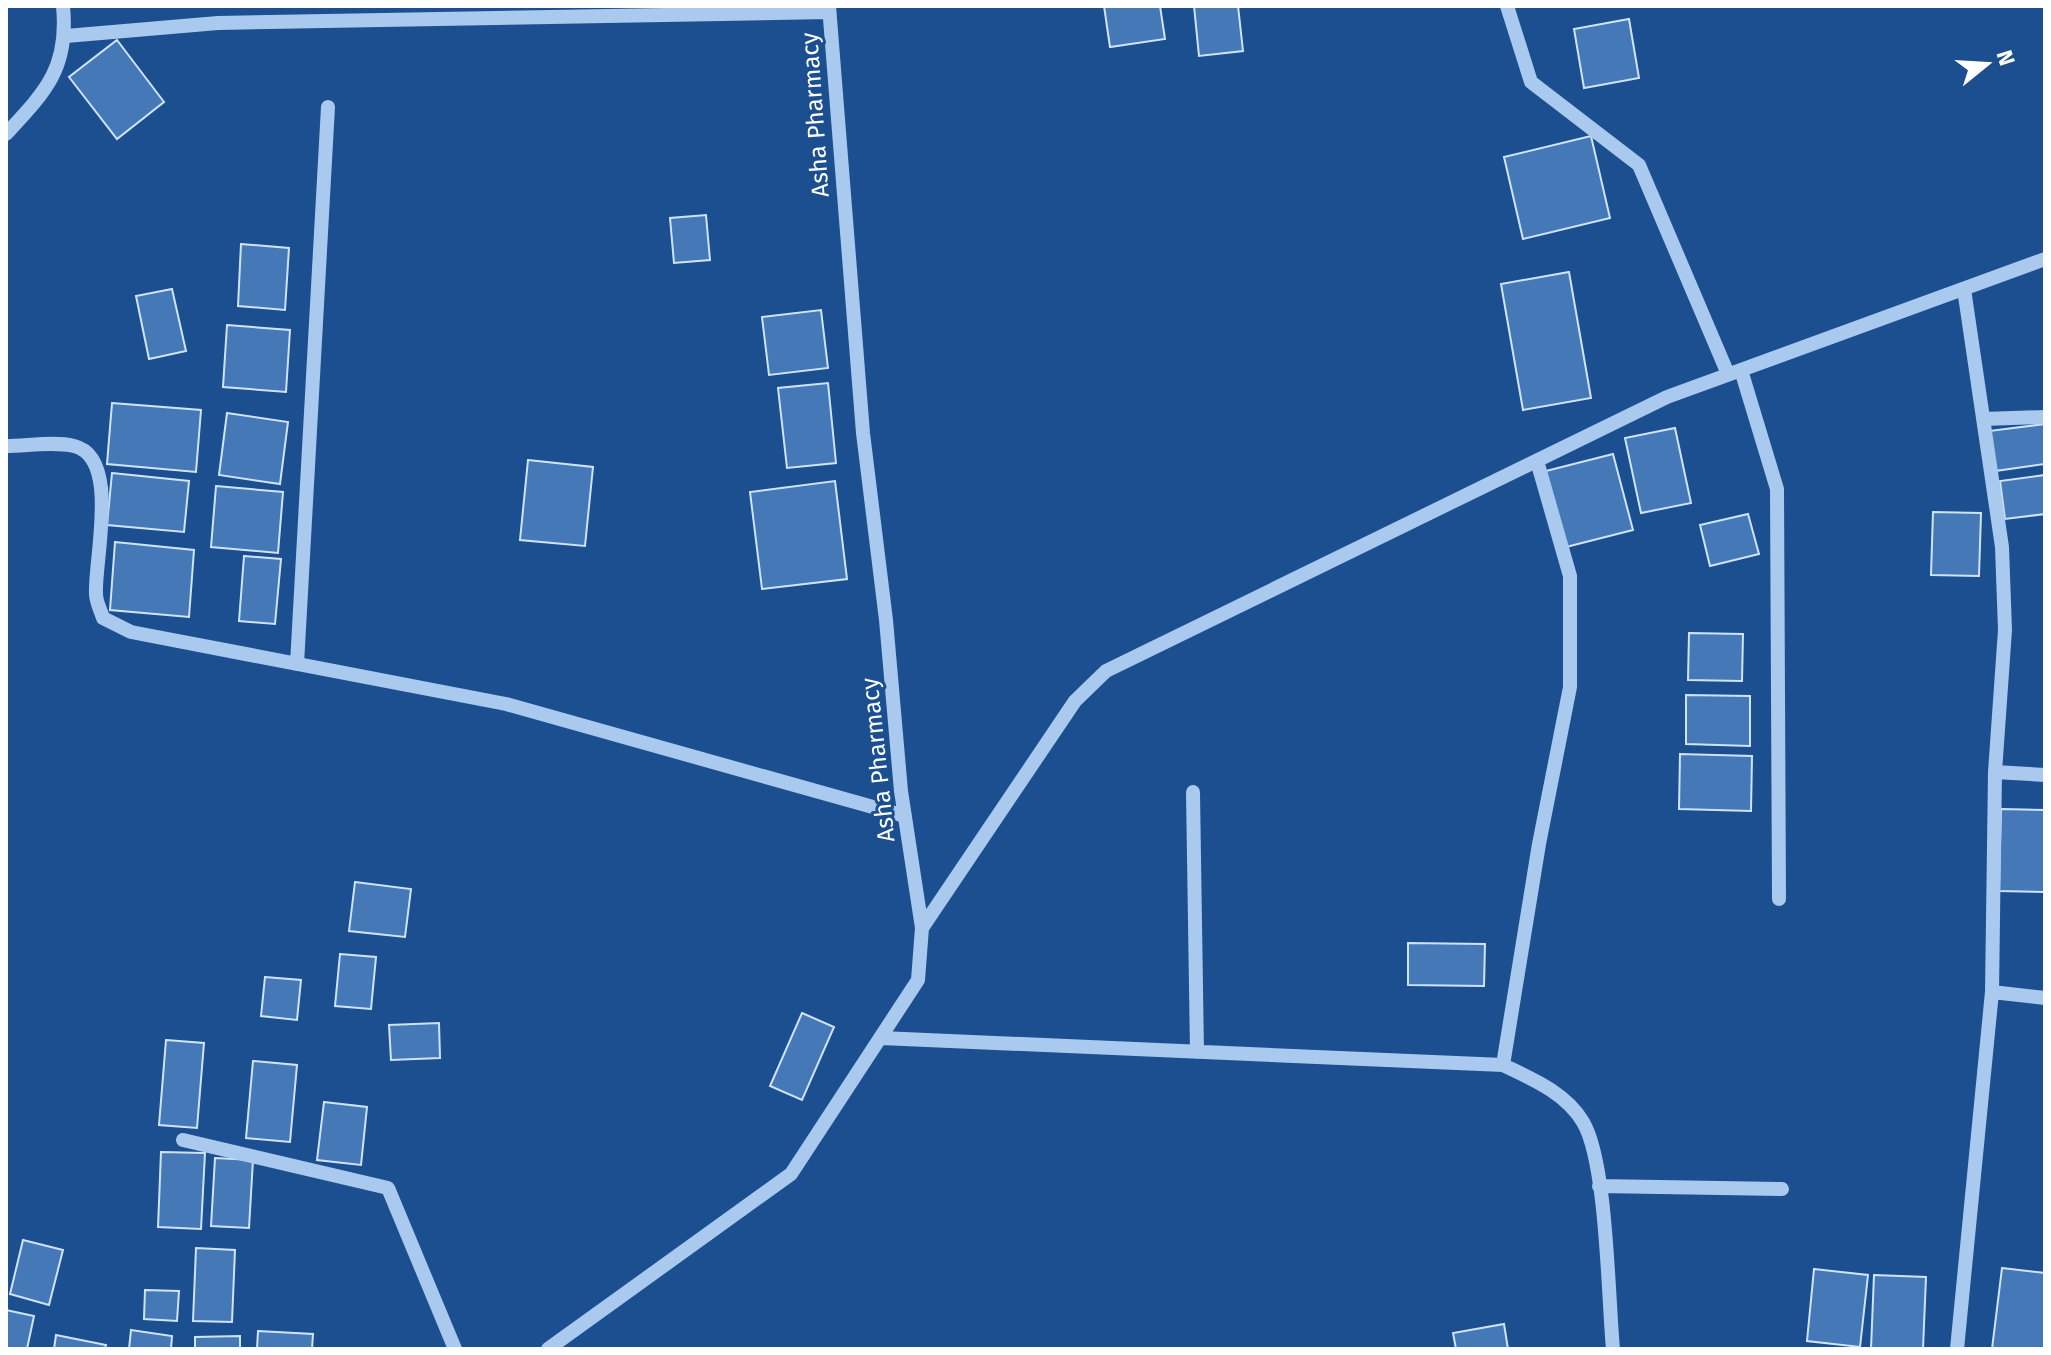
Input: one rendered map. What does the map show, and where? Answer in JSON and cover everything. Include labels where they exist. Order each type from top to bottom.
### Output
[{"type":"street","points":[[6,134],[49,89],[66,36],[63,6]]},
{"type":"street","points":[[1507,6],[1531,82],[1639,165],[1734,372],[1777,489],[1779,899]]},
{"type":"street","points":[[66,36],[218,23],[829,9]]},
{"type":"street","name":"Asha Pharmacy","points":[[548,1349],[791,1174],[918,980],[922,928],[905,816],[863,433],[829,9]]},
{"type":"street","points":[[297,664],[328,107]]},
{"type":"street","points":[[922,928],[1075,701],[1106,671],[1667,397],[2045,259]]},
{"type":"street","points":[[1957,1349],[1992,992],[1995,772],[2006,593],[1964,289]]},
{"type":"street","points":[[1983,419],[2045,417]]},
{"type":"street","points":[[6,446],[74,446],[91,454],[99,472],[102,547],[96,596],[103,618],[131,632],[506,704],[905,816]]},
{"type":"street","points":[[1503,1065],[1539,844],[1570,687],[1570,576],[1537,461]]},
{"type":"street","points":[[1995,772],[2045,775]]},
{"type":"street","points":[[1193,792],[1197,1052]]},
{"type":"street","points":[[1992,992],[2045,998]]},
{"type":"street","points":[[881,1038],[1503,1065],[1549,1087],[1583,1122],[1597,1165],[1613,1349]]},
{"type":"street","points":[[183,1140],[388,1188],[455,1349]]},
{"type":"street","points":[[1599,1186],[1782,1189]]},
{"type":"building","points":[[1104,6],[1160,6],[1165,39],[1110,47]]},
{"type":"building","points":[[1194,6],[1238,6],[1243,51],[1199,56]]},
{"type":"building","points":[[1629,19],[1639,78],[1584,88],[1574,29]]},
{"type":"building","points":[[117,40],[164,102],[117,139],[69,77]]},
{"type":"building","points":[[1591,136],[1610,218],[1523,239],[1504,157]]},
{"type":"building","points":[[706,215],[710,260],[674,263],[670,218]]},
{"type":"building","points":[[241,244],[289,248],[285,310],[238,306]]},
{"type":"building","points":[[1569,272],[1591,398],[1523,410],[1501,284]]},
{"type":"building","points":[[172,289],[186,351],[149,359],[136,296]]},
{"type":"building","points":[[821,310],[828,368],[769,375],[762,317]]},
{"type":"building","points":[[227,325],[290,330],[286,392],[223,387]]},
{"type":"building","points":[[828,383],[836,463],[787,468],[778,388]]},
{"type":"building","points":[[112,403],[201,410],[196,472],[107,464]]},
{"type":"building","points":[[227,413],[288,422],[280,484],[219,475]]},
{"type":"building","points":[[2045,424],[2045,464],[1995,471],[1989,431]]},
{"type":"building","points":[[1675,428],[1691,503],[1641,513],[1625,438]]},
{"type":"building","points":[[1613,454],[1633,530],[1566,547],[1546,471]]},
{"type":"building","points":[[528,460],[593,467],[585,546],[520,540]]},
{"type":"building","points":[[112,473],[189,481],[184,532],[107,525]]},
{"type":"building","points":[[2045,475],[2045,514],[2005,519],[2000,481]]},
{"type":"building","points":[[835,481],[847,579],[762,589],[750,492]]},
{"type":"building","points":[[216,486],[283,492],[278,553],[211,547]]},
{"type":"building","points":[[1933,512],[1981,513],[1979,576],[1931,575]]},
{"type":"building","points":[[1748,514],[1759,554],[1710,566],[1700,525]]},
{"type":"building","points":[[115,542],[194,550],[189,617],[110,610]]},
{"type":"building","points":[[244,556],[281,559],[275,624],[239,621]]},
{"type":"building","points":[[1689,633],[1743,634],[1742,681],[1688,680]]},
{"type":"building","points":[[1686,695],[1750,696],[1750,746],[1686,744]]},
{"type":"building","points":[[1680,754],[1752,756],[1751,811],[1679,809]]},
{"type":"building","points":[[2001,809],[2045,810],[2045,892],[1999,891]]},
{"type":"building","points":[[355,882],[411,889],[405,937],[349,931]]},
{"type":"building","points":[[1408,943],[1485,944],[1484,986],[1408,985]]},
{"type":"building","points":[[340,954],[376,957],[371,1009],[335,1006]]},
{"type":"building","points":[[265,977],[301,980],[297,1020],[261,1016]]},
{"type":"building","points":[[802,1013],[834,1027],[802,1100],[770,1086]]},
{"type":"building","points":[[439,1023],[440,1058],[391,1060],[389,1025]]},
{"type":"building","points":[[166,1040],[204,1043],[197,1128],[159,1125]]},
{"type":"building","points":[[253,1061],[297,1065],[290,1142],[246,1138]]},
{"type":"building","points":[[324,1102],[367,1107],[361,1165],[317,1160]]},
{"type":"building","points":[[161,1152],[205,1153],[201,1229],[158,1227]]},
{"type":"building","points":[[215,1158],[253,1160],[249,1228],[211,1226]]},
{"type":"building","points":[[23,1240],[63,1250],[49,1305],[10,1294]]},
{"type":"building","points":[[196,1248],[235,1250],[232,1322],[193,1321]]},
{"type":"building","points":[[2002,1268],[2045,1273],[2045,1349],[1992,1349]]},
{"type":"building","points":[[1814,1269],[1868,1275],[1860,1347],[1807,1341]]},
{"type":"building","points":[[1874,1275],[1926,1277],[1923,1349],[1871,1349]]},
{"type":"building","points":[[145,1290],[179,1291],[177,1321],[144,1319]]},
{"type":"building","points":[[6,1310],[34,1316],[27,1349],[6,1349]]},
{"type":"building","points":[[1504,1324],[1508,1349],[1456,1349],[1453,1333]]},
{"type":"building","points":[[131,1330],[172,1336],[171,1349],[129,1349]]},
{"type":"building","points":[[258,1331],[313,1334],[312,1349],[257,1349]]},
{"type":"building","points":[[56,1335],[106,1345],[105,1349],[54,1349]]},
{"type":"building","points":[[240,1336],[240,1349],[195,1349],[195,1337]]}]
